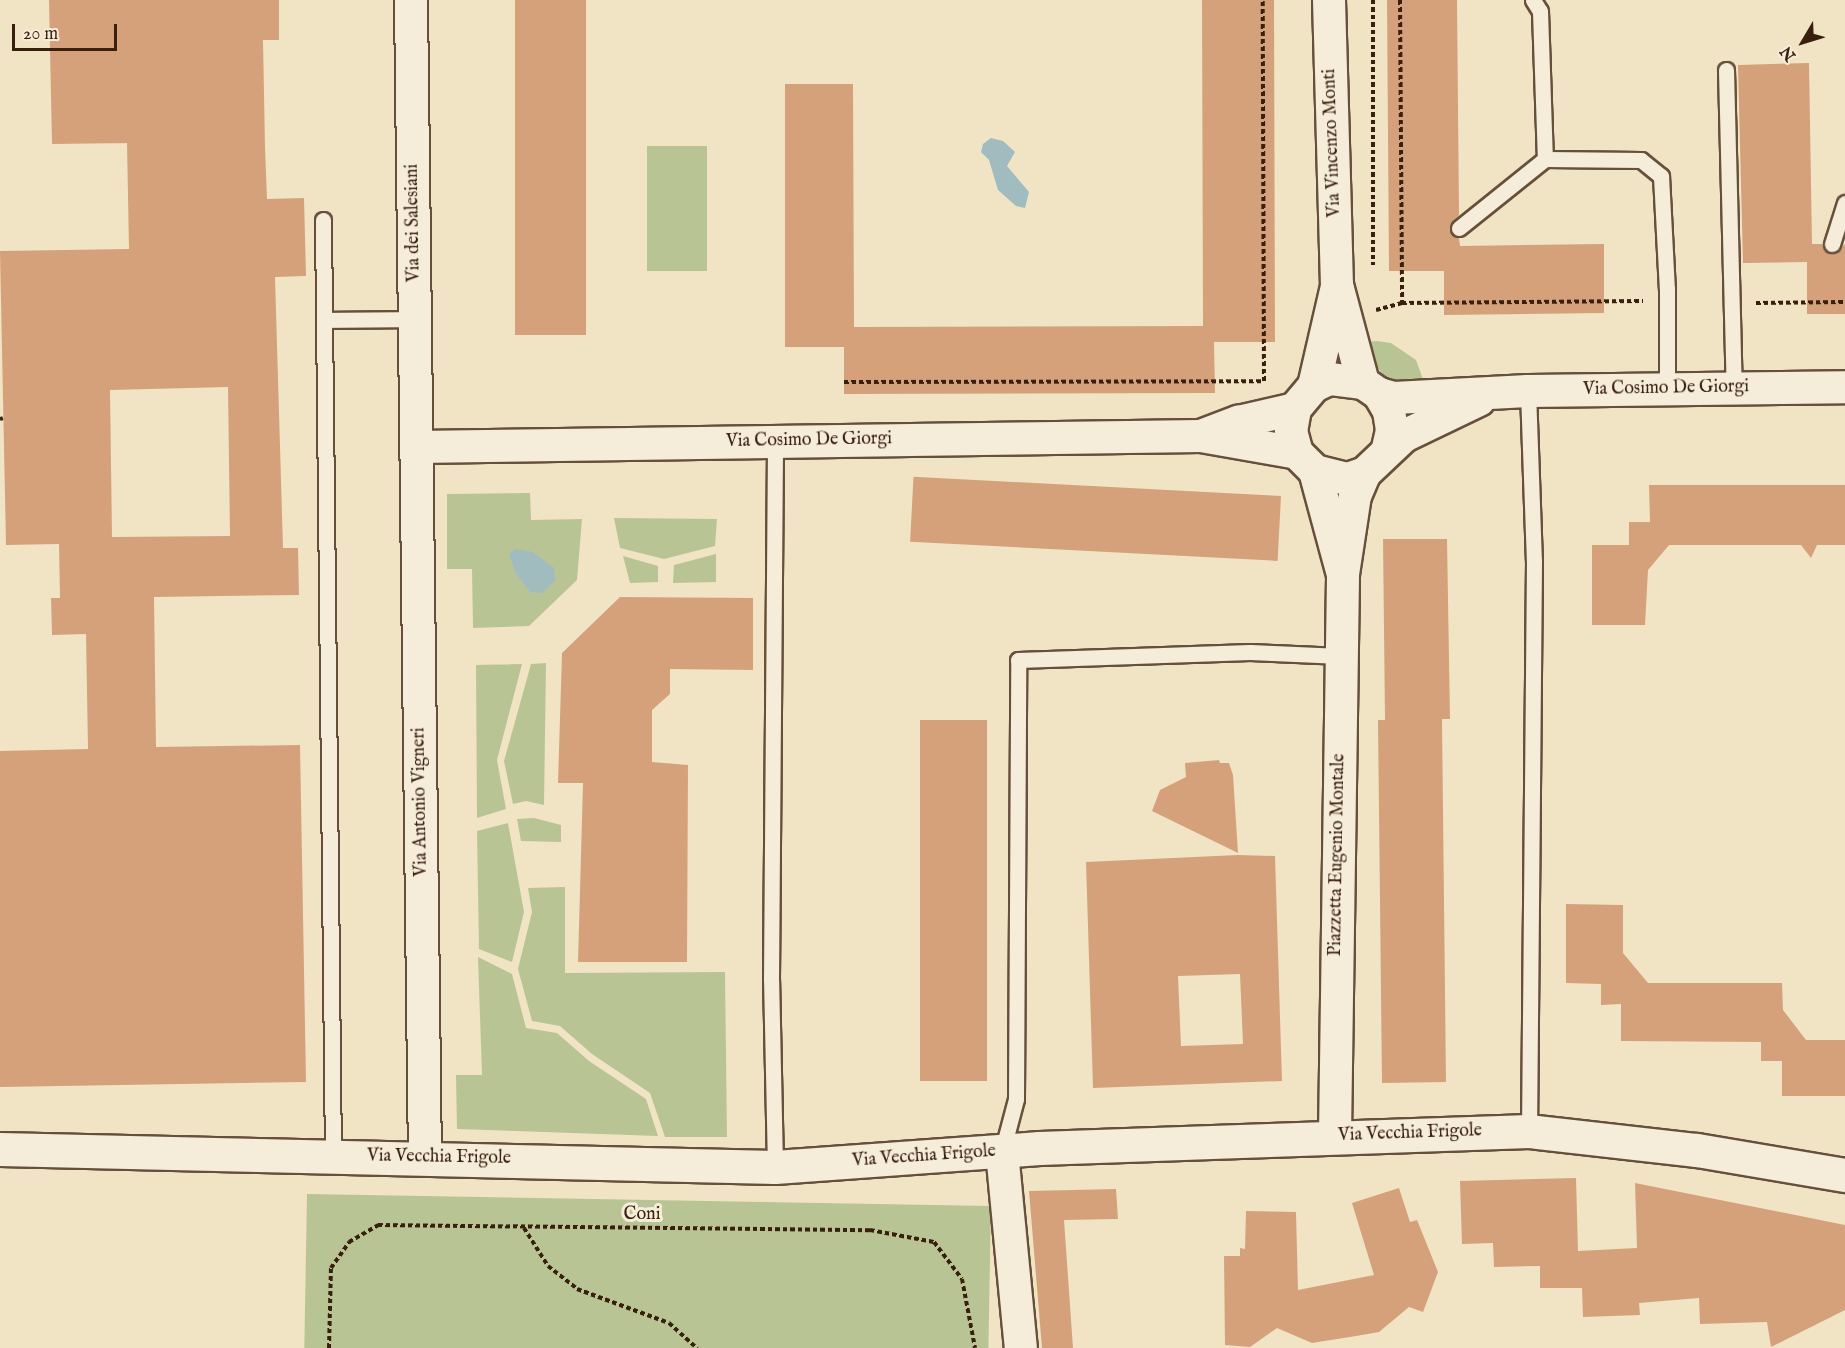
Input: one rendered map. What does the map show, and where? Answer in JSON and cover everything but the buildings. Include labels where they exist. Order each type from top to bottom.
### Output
[{"type":"street","name":"Via dei Salesiani","points":[[411,0],[417,447]]},
{"type":"street","name":"Via Vincenzo Monti","points":[[1329,0],[1337,285],[1371,389]]},
{"type":"street","name":"Via Vincenzo Monti","points":[[1304,397],[1337,285]]},
{"type":"street","name":"Via Cosimo De Giorgi","points":[[1201,436],[1304,397],[1329,379],[1371,389],[1394,398],[1488,396],[1528,391],[1845,387]]},
{"type":"street","points":[[1371,389],[1390,420],[1388,448]]},
{"type":"street","name":"Via Cosimo De Giorgi","points":[[417,447],[1201,436],[1306,462],[1348,478],[1365,473],[1388,448],[1488,396]]},
{"type":"street","points":[[1304,397],[1291,431],[1306,462]]},
{"type":"street","name":"Via Antonio Vigneri","points":[[417,447],[425,1157]]},
{"type":"street","name":"Piazzetta Eugenio Montale","points":[[1306,462],[1343,574]]},
{"type":"street","name":"Piazzetta Eugenio Montale","points":[[1335,1136],[1343,574],[1355,496],[1365,473]]},
{"type":"street","name":"Via Vecchia Frigole","points":[[0,1149],[425,1157],[775,1167],[1002,1152],[1335,1136],[1529,1131],[1697,1150],[1845,1175]]},
{"type":"street","points":[[1002,1152],[1021,1348]]},
{"type":"lane","points":[[1533,0],[1540,12],[1545,159]]},
{"type":"lane","points":[[1726,70],[1734,388]]},
{"type":"lane","points":[[1459,228],[1545,159],[1641,160],[1661,176],[1667,289],[1666,388]]},
{"type":"lane","points":[[1832,244],[1845,203]]},
{"type":"lane","points":[[323,220],[333,1156]]},
{"type":"lane","points":[[324,320],[416,319]]},
{"type":"lane","points":[[1528,391],[1534,561],[1529,1131]]},
{"type":"lane","points":[[775,442],[771,979],[775,1167]]},
{"type":"lane","points":[[1002,1152],[1016,1099],[1018,660],[1250,652],[1341,656]]},
{"type":"path","points":[[844,382],[1264,381],[1263,0]]},
{"type":"path","points":[[1373,0],[1373,275]]},
{"type":"path","points":[[1400,0],[1402,303]]},
{"type":"path","points":[[1373,299],[1373,311],[1402,303],[1604,300]]},
{"type":"path","points":[[1807,303],[1845,302]]},
{"type":"path","name":"Coni","points":[[329,1348],[331,1269],[349,1242],[378,1225],[870,1230],[934,1242],[962,1279],[975,1348]]},
{"type":"path","points":[[524,1228],[548,1266],[577,1289],[669,1323],[697,1348]]},
{"type":"green space","points":[[647,146],[707,146],[707,271],[647,271]]},
{"type":"green space","points":[[1366,342],[1391,343],[1416,360],[1424,382],[1394,383],[1385,378],[1370,357]]},
{"type":"green space","points":[[530,493],[531,520],[582,519],[577,580],[529,626],[473,628],[472,569],[447,569],[447,494]]},
{"type":"green space","points":[[614,518],[717,519],[715,546],[664,559],[620,548]]},
{"type":"green space","points":[[716,554],[716,582],[673,583],[674,565]]},
{"type":"green space","points":[[623,556],[658,566],[658,582],[630,583]]},
{"type":"green space","points":[[546,663],[544,805],[526,801],[513,804],[504,761],[531,664]]},
{"type":"green space","points":[[522,664],[497,760],[506,809],[477,818],[476,665]]},
{"type":"green space","points":[[534,818],[561,825],[561,842],[521,841],[517,819]]},
{"type":"green space","points":[[508,823],[524,912],[512,962],[479,949],[477,831]]},
{"type":"green space","points":[[565,887],[565,973],[725,972],[727,1137],[665,1137],[650,1093],[592,1054],[560,1026],[532,1021],[518,969],[532,912],[528,888]]},
{"type":"green space","points":[[478,957],[512,974],[526,1028],[557,1033],[589,1061],[646,1099],[658,1136],[457,1129],[456,1075],[482,1075]]},
{"type":"green space","points":[[307,1194],[991,1206],[988,1348],[304,1348]]},
{"type":"water","points":[[991,138],[1003,141],[1015,152],[1007,166],[1029,192],[1025,208],[1016,206],[998,190],[989,160],[981,152],[983,144]]},
{"type":"water","points":[[515,549],[533,552],[554,568],[555,581],[542,593],[530,592],[515,572],[509,554]]}]
